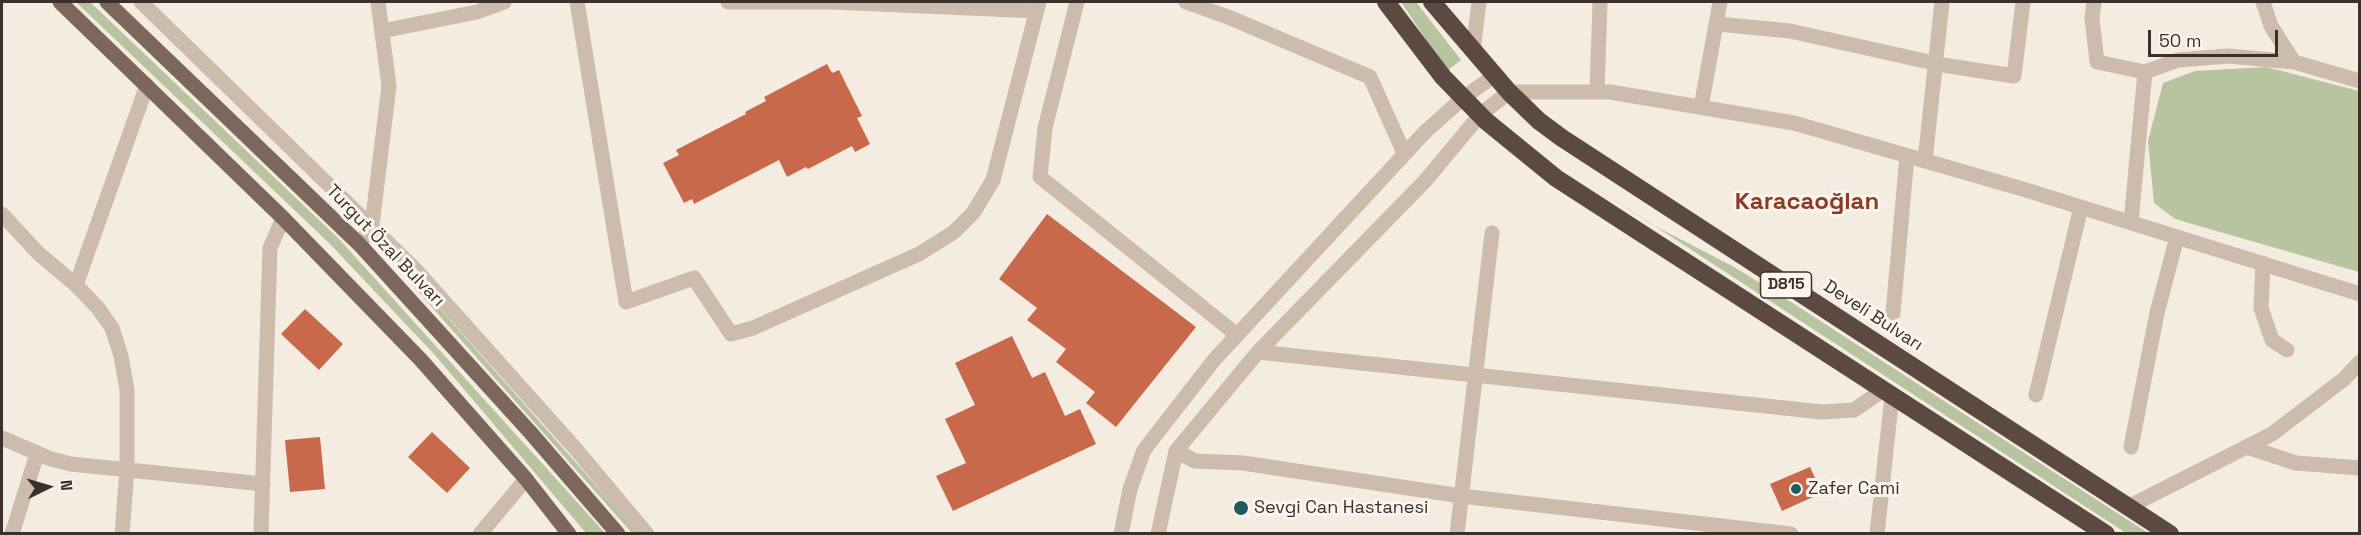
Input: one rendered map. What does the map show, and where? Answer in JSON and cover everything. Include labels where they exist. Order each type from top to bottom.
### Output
[{"type":"highway","name":"D815","points":[[1386,2],[1431,61],[1480,115],[1512,144],[1556,178],[2106,534]]},
{"type":"highway","name":"Develi Bulvarı","points":[[1432,2],[1509,92],[1539,121],[1562,138],[2170,534]]},
{"type":"main road","points":[[60,2],[283,218],[421,360],[526,479],[569,534]]},
{"type":"main road","name":"Turgut Özal Bulvarı","points":[[107,2],[360,245],[530,432],[618,534]]},
{"type":"street","name":"Turgut Özal Bulvarı","points":[[141,2],[372,225],[423,278],[574,447],[646,534]]},
{"type":"street","points":[[360,245],[372,225],[389,86],[378,2]]},
{"type":"street","points":[[382,31],[477,12],[504,2]]},
{"type":"street","points":[[577,2],[626,302],[694,278],[731,334],[753,328],[919,254],[954,232],[973,213],[993,180],[1038,6],[728,2]]},
{"type":"street","points":[[1077,2],[1045,128],[1040,177],[1237,335]]},
{"type":"street","points":[[1186,2],[1228,17],[1370,77],[1404,153]]},
{"type":"street","points":[[1473,51],[1479,2]]},
{"type":"street","points":[[1597,92],[1600,2]]},
{"type":"street","points":[[1701,108],[1718,24],[1720,2]]},
{"type":"street","points":[[1925,161],[1942,2]]},
{"type":"street","points":[[1718,24],[1790,31],[1935,63],[2014,76],[2023,2]]},
{"type":"street","points":[[2094,2],[2092,18],[2097,62],[2145,72],[2178,60],[2228,56],[2294,62],[2360,81]]},
{"type":"street","points":[[2263,2],[2271,26],[2294,62]]},
{"type":"street","points":[[2131,222],[2145,72]]},
{"type":"street","points":[[1121,534],[1130,489],[1144,450],[1214,360],[1404,153],[1464,98],[1494,76]]},
{"type":"street","points":[[76,285],[147,86]]},
{"type":"street","points":[[1158,534],[1176,451],[1258,352],[1425,181],[1480,115],[1509,92],[1610,92],[1794,123],[2131,222],[2360,294]]},
{"type":"street","points":[[1893,313],[1907,156]]},
{"type":"street","points":[[2036,395],[2081,207]]},
{"type":"street","points":[[2,214],[38,253],[76,285],[98,308],[112,328],[121,356],[127,390],[127,470],[122,534]]},
{"type":"street","points":[[261,534],[270,248],[283,218]]},
{"type":"street","points":[[1456,534],[1473,376],[1492,233]]},
{"type":"street","points":[[2131,447],[2157,313],[2177,237]]},
{"type":"street","points":[[2263,263],[2261,308],[2272,340],[2287,350]]},
{"type":"street","points":[[1258,352],[1822,412],[1854,410],[1887,393]]},
{"type":"street","points":[[2130,506],[2272,434],[2344,379],[2360,362]]},
{"type":"street","points":[[1877,534],[1887,393]]},
{"type":"street","points":[[2,438],[37,454],[71,464],[263,484]]},
{"type":"street","points":[[2247,447],[2296,463],[2360,468]]},
{"type":"street","points":[[1176,451],[1195,461],[1243,463],[1461,496],[1791,534]]},
{"type":"street","points":[[12,534],[37,454]]},
{"type":"street","points":[[480,534],[526,479]]},
{"type":"green space","points":[[76,2],[90,2],[339,239],[605,533],[586,533],[434,354],[329,243]]},
{"type":"green space","points":[[1401,2],[1416,2],[1461,60],[1447,71]]},
{"type":"green space","points":[[2266,67],[2359,91],[2359,272],[2175,219],[2154,203],[2148,141],[2163,83],[2195,71]]},
{"type":"green space","points":[[1654,226],[1734,267],[1788,300],[2148,533],[2126,533]]},
{"type":"green space","points":[[412,277],[638,533],[632,533],[407,279]]},
{"type":"building","points":[[827,64],[832,73],[839,70],[862,116],[857,118],[870,144],[855,152],[852,146],[808,169],[806,167],[787,177],[779,160],[694,204],[692,199],[684,203],[663,163],[679,155],[676,150],[746,114],[745,112],[766,101],[764,97]]},
{"type":"building","points":[[1047,214],[1196,327],[1116,427],[1086,403],[1095,392],[1056,362],[1066,349],[1027,320],[1037,308],[999,279]]},
{"type":"building","points":[[305,309],[343,344],[319,370],[281,334]]},
{"type":"building","points":[[1012,336],[1032,378],[1045,372],[1065,416],[1080,409],[1096,444],[953,511],[936,476],[966,463],[945,419],[975,405],[955,363]]},
{"type":"building","points":[[432,432],[470,468],[447,493],[408,457]]},
{"type":"building","points":[[320,437],[325,489],[290,492],[285,440]]},
{"type":"building","name":"Zafer Cami","points":[[1810,467],[1822,493],[1782,511],[1770,484]]},
{"type":"place","name":"Zafer Cami","points":[[1796,489]]},
{"type":"place","name":"Sevgi Can Hastanesi","points":[[1241,508]]},
{"type":"district","name":"Karacaoğlan","points":[[1807,202]]}]
